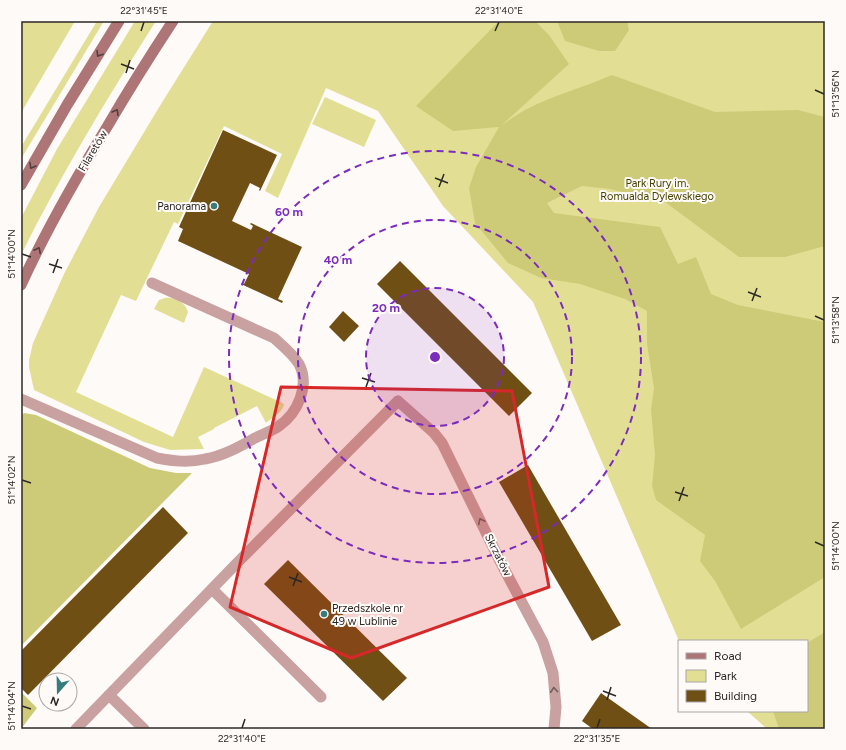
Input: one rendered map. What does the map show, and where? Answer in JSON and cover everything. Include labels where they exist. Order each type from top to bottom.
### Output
[{"type":"main road","points":[[21,186],[67,105],[120,21]]},
{"type":"main road","name":"Filaretów","points":[[21,285],[60,206],[152,52],[173,21]]},
{"type":"street","points":[[21,399],[156,458],[178,462],[204,460],[224,455],[280,425],[294,411],[301,399],[302,373],[299,365],[289,352],[274,338],[152,283]]},
{"type":"street","name":"Skrzatów","points":[[212,589],[398,401],[434,433],[446,451],[501,563],[543,642],[553,673],[556,707],[554,729]]},
{"type":"street","points":[[76,729],[212,589],[321,697]]},
{"type":"street","points":[[109,695],[144,729]]},
{"type":"highlighted area","points":[[281,387],[512,391],[549,587],[351,658],[230,607]]},
{"type":"green space","points":[[21,21],[75,21],[21,113]]},
{"type":"green space","points":[[97,21],[104,21],[21,159],[21,147]]},
{"type":"green space","points":[[135,21],[156,21],[86,136],[52,195],[21,255],[21,218],[57,149]]},
{"type":"green space","name":"Park Rury im. Romualda Dylewskiego","points":[[213,21],[825,21],[825,729],[767,729],[748,712],[808,712],[808,640],[679,640],[533,302],[443,206],[378,111],[326,88],[278,198],[265,191],[282,154],[224,126],[178,224],[174,222],[136,301],[121,295],[76,392],[173,437],[204,367],[284,404],[279,412],[266,423],[257,406],[198,437],[204,449],[170,450],[144,442],[34,390],[29,367],[33,343],[64,274],[99,207]]},
{"type":"green space","points":[[499,21],[535,21],[549,35],[569,64],[502,125],[519,113],[536,105],[612,75],[715,112],[798,110],[825,117],[825,246],[785,257],[739,257],[665,202],[610,189],[582,186],[547,203],[554,213],[660,227],[678,264],[696,257],[711,294],[738,305],[825,322],[825,577],[741,629],[715,581],[700,561],[705,535],[656,500],[652,486],[655,455],[651,410],[654,388],[647,344],[647,311],[625,299],[580,284],[541,278],[508,263],[475,223],[469,188],[476,167],[499,127],[453,131],[416,106]]},
{"type":"green space","points":[[557,21],[627,21],[629,30],[615,51],[599,51],[565,41]]},
{"type":"green space","points":[[325,97],[376,120],[364,147],[312,124]]},
{"type":"green space","points":[[165,298],[176,299],[185,305],[188,312],[184,323],[154,309],[159,300]]},
{"type":"green space","points":[[24,413],[36,415],[150,468],[176,473],[192,473],[21,646],[21,416]]},
{"type":"green space","points":[[825,632],[825,729],[779,729],[773,712],[808,712],[808,642]]},
{"type":"green space","points":[[21,692],[37,708],[21,729]]},
{"type":"building","name":"Panorama","points":[[223,130],[277,155],[260,191],[260,188],[250,183],[232,221],[251,230],[253,226],[250,224],[251,223],[302,247],[278,299],[283,301],[282,303],[241,284],[244,284],[249,274],[178,241],[183,229],[179,227]]},
{"type":"building","points":[[400,261],[532,393],[509,416],[377,284]]},
{"type":"building","points":[[343,311],[359,326],[344,342],[329,327]]},
{"type":"building","points":[[528,465],[621,625],[592,641],[499,482]]},
{"type":"building","points":[[163,507],[188,533],[51,672],[38,672],[38,685],[28,695],[21,688],[21,651]]},
{"type":"building","points":[[288,560],[407,678],[383,701],[264,584]]},
{"type":"building","points":[[601,693],[652,729],[593,729],[582,721]]},
{"type":"place","name":"Panorama","points":[[214,206]]},
{"type":"place","name":"Przedszkole nr 49 w Lublinie","points":[[324,614]]}]
